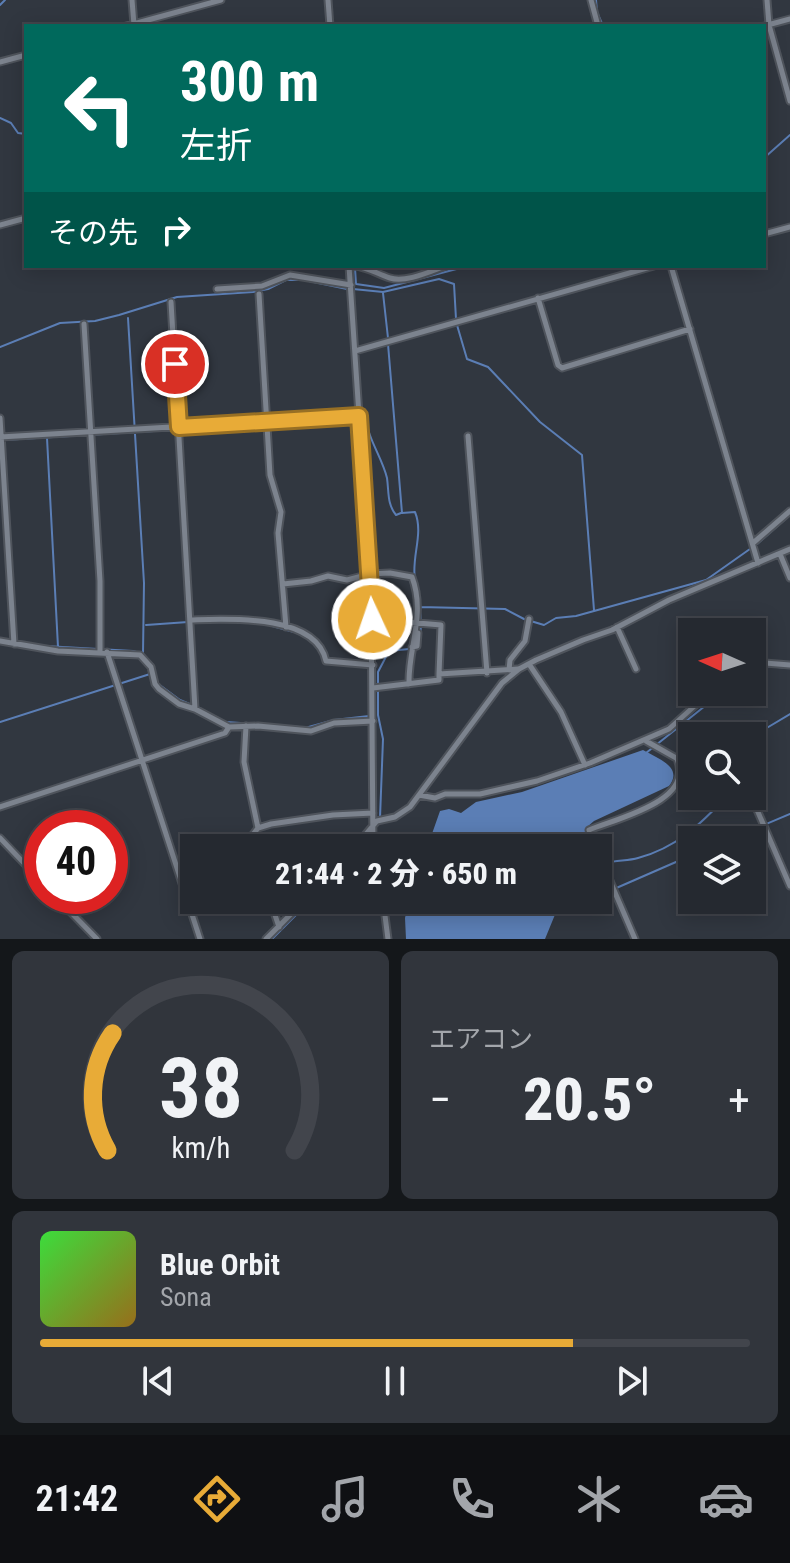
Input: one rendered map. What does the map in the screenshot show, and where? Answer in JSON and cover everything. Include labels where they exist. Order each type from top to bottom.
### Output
[{"type":"street","points":[[132,0],[134,24]]},
{"type":"street","points":[[137,24],[221,0]]},
{"type":"street","points":[[328,0],[330,24]]},
{"type":"street","points":[[591,0],[597,24]]},
{"type":"street","points":[[767,0],[766,25],[790,101]]},
{"type":"street","points":[[766,25],[790,19]]},
{"type":"street","points":[[0,62],[24,56]]},
{"type":"street","points":[[0,225],[24,219]]},
{"type":"street","points":[[766,233],[790,227]]},
{"type":"street","points":[[351,268],[372,619],[373,834]]},
{"type":"street","points":[[369,268],[392,279],[439,268]]},
{"type":"street","points":[[355,351],[647,268]]},
{"type":"street","points":[[672,268],[758,563]]},
{"type":"street","points":[[217,289],[262,286],[290,275],[351,289]]},
{"type":"street","points":[[259,294],[270,475],[281,512],[278,533],[286,627]]},
{"type":"street","points":[[538,298],[558,365],[562,368],[690,329]]},
{"type":"street","points":[[171,302],[195,709]]},
{"type":"street","points":[[84,324],[100,581],[100,652]]},
{"type":"street","points":[[0,437],[359,416]]},
{"type":"street","points":[[0,418],[14,644]]},
{"type":"street","points":[[468,436],[487,673]]},
{"type":"street","points":[[753,543],[790,511]]},
{"type":"street","points":[[365,834],[373,824],[403,813],[502,683],[519,669],[790,549]]},
{"type":"street","points":[[780,554],[790,578]]},
{"type":"street","points":[[283,584],[328,576],[347,580],[390,573],[412,577],[418,600],[417,632],[409,655],[409,684]]},
{"type":"street","points":[[190,620],[243,618],[286,627],[303,632],[324,651],[326,661],[373,665]]},
{"type":"street","points":[[372,619],[417,621],[438,624],[442,628],[439,680],[373,688]]},
{"type":"street","points":[[509,670],[510,660],[525,641],[529,619]]},
{"type":"street","points":[[617,627],[636,669]]},
{"type":"street","points":[[0,641],[58,651],[137,654],[144,657],[151,667],[156,686],[179,704],[229,727],[311,731],[334,723],[373,721]]},
{"type":"street","points":[[107,652],[200,939]]},
{"type":"street","points":[[766,663],[790,665]]},
{"type":"street","points":[[529,664],[561,712],[585,765]]},
{"type":"street","points":[[439,674],[519,669]]},
{"type":"street","points":[[419,795],[435,798],[445,794],[491,792],[537,781],[646,741],[669,729],[694,706]]},
{"type":"street","points":[[246,726],[244,762],[258,828]]},
{"type":"street","points":[[0,807],[225,733],[229,727]]},
{"type":"street","points":[[591,834],[589,830],[666,798],[680,781],[681,770],[677,759],[646,741]]},
{"type":"street","points":[[757,810],[790,886]]},
{"type":"street","points":[[253,834],[258,828],[333,815],[373,813]]},
{"type":"street","points":[[0,838],[24,863]]},
{"type":"street","points":[[612,885],[635,939]]},
{"type":"street","points":[[73,914],[97,939]]},
{"type":"street","points":[[275,914],[279,927]]},
{"type":"street","points":[[266,939],[292,914]]},
{"type":"street","points":[[385,914],[388,939]]},
{"type":"water","points":[[643,750],[667,764],[673,773],[669,786],[594,821],[585,834],[432,834],[440,811],[449,809],[461,813],[476,802],[522,792]]},
{"type":"water","points":[[406,914],[555,914],[545,939],[406,939]]},
{"type":"waterway","points":[[0,5],[5,0]]},
{"type":"waterway","points":[[596,0],[602,24]]},
{"type":"waterway","points":[[776,25],[790,22]]},
{"type":"waterway","points":[[0,118],[11,123],[18,133],[24,134]]},
{"type":"waterway","points":[[766,156],[790,135]]},
{"type":"waterway","points":[[355,268],[356,284],[384,288],[460,268]]},
{"type":"waterway","points":[[353,289],[383,292],[439,279],[454,284],[456,319]]},
{"type":"waterway","points":[[0,347],[60,323],[95,321],[177,297],[253,292],[286,280],[304,280],[347,289]]},
{"type":"waterway","points":[[383,293],[388,338]]},
{"type":"waterway","points":[[128,318],[144,583],[143,653]]},
{"type":"waterway","points":[[457,325],[467,359],[488,367],[540,422],[582,455],[594,610]]},
{"type":"waterway","points":[[380,818],[383,739],[378,715],[378,672],[389,651],[419,648],[421,631],[414,571],[417,520],[415,512],[402,513],[388,344]]},
{"type":"waterway","points":[[363,417],[366,417],[385,470],[391,507],[396,515],[401,513]]},
{"type":"waterway","points":[[3,440],[221,427]]},
{"type":"waterway","points":[[47,438],[58,647]]},
{"type":"waterway","points":[[420,607],[505,609],[544,625],[556,618],[576,616],[706,580],[757,544],[790,515]]},
{"type":"waterway","points":[[146,625],[188,622]]},
{"type":"waterway","points":[[265,624],[294,632]]},
{"type":"waterway","points":[[45,646],[133,651],[143,654],[153,665]]},
{"type":"waterway","points":[[766,666],[790,668]]},
{"type":"waterway","points":[[0,722],[150,674]]},
{"type":"waterway","points":[[157,683],[192,705]]},
{"type":"waterway","points":[[646,753],[705,706]]},
{"type":"waterway","points":[[198,707],[220,720]]},
{"type":"waterway","points":[[766,728],[790,714]]},
{"type":"waterway","points":[[305,728],[334,720],[369,716]]},
{"type":"waterway","points":[[226,722],[255,724]]},
{"type":"waterway","points":[[262,724],[299,727]]},
{"type":"waterway","points":[[0,804],[15,799]]},
{"type":"waterway","points":[[612,862],[638,858],[664,848],[713,810]]},
{"type":"waterway","points":[[761,826],[790,814]]},
{"type":"waterway","points":[[612,890],[678,861]]},
{"type":"waterway","points":[[272,939],[297,914]]},
{"type":"route","points":[[175,364],[179,427],[359,416],[372,619]]}]
